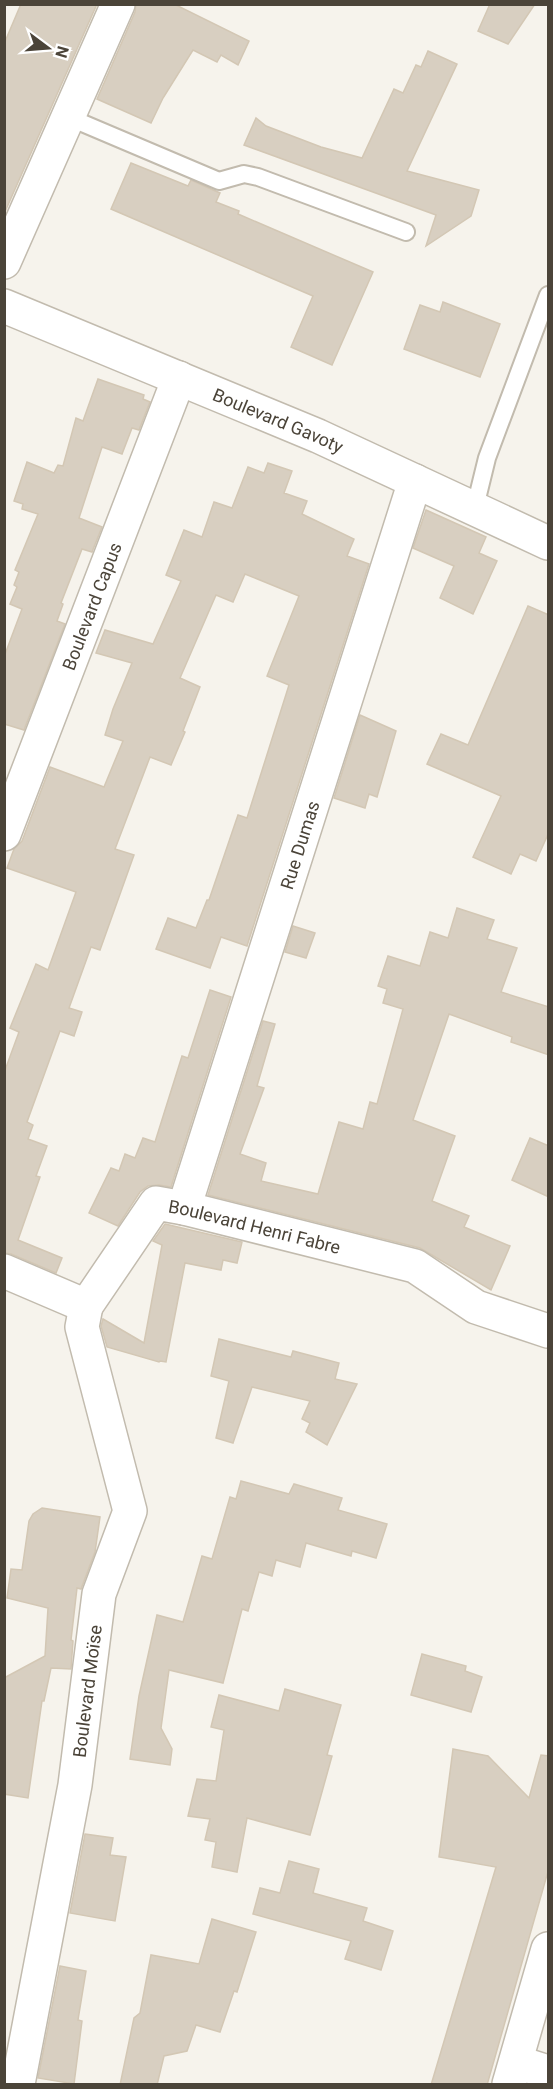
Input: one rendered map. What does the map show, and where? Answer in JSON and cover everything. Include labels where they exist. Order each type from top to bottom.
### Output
[{"type":"street","points":[[4,262],[118,4]]},
{"type":"street","name":"Boulevard Gavoty","points":[[4,306],[318,436],[549,543]]},
{"type":"street","name":"Boulevard Capus","points":[[4,834],[179,378]]},
{"type":"street","name":"Rue Dumas","points":[[184,1208],[415,481]]},
{"type":"street","name":"Boulevard Henri Fabre","points":[[86,1305],[156,1203],[415,1266],[476,1307],[549,1331]]},
{"type":"street","points":[[4,1271],[86,1305]]},
{"type":"street","name":"Boulevard Moïse","points":[[18,2085],[75,1785],[99,1594],[130,1511],[82,1326],[86,1305]]},
{"type":"street","points":[[549,1949],[513,2073],[549,2072]]},
{"type":"lane","points":[[68,117],[219,181],[244,174],[258,177],[406,232]]},
{"type":"lane","points":[[475,507],[487,458],[549,296]]},
{"type":"building","points":[[21,4],[97,4],[4,214],[4,44]]},
{"type":"building","points":[[136,4],[174,4],[249,41],[238,65],[221,55],[217,62],[193,50],[163,98],[151,123],[97,99],[135,12]]},
{"type":"building","points":[[490,4],[535,4],[508,44],[478,31]]},
{"type":"building","points":[[428,51],[457,64],[407,171],[479,190],[471,216],[426,246],[436,215],[244,145],[256,118],[266,126],[321,147],[362,158],[394,89],[403,93],[416,65],[421,67]]},
{"type":"building","points":[[131,163],[188,186],[191,180],[220,193],[216,202],[239,211],[238,214],[373,272],[332,365],[291,347],[313,296],[111,209]]},
{"type":"building","points":[[443,302],[500,324],[480,377],[404,349],[420,305],[440,312]]},
{"type":"building","points":[[98,379],[144,395],[143,399],[150,402],[139,430],[132,428],[122,454],[102,447],[79,518],[102,527],[92,552],[82,549],[61,603],[63,604],[57,621],[65,624],[24,730],[4,724],[4,657],[22,609],[10,604],[17,587],[14,585],[19,572],[15,570],[38,514],[22,509],[23,504],[14,501],[27,462],[54,473],[58,465],[63,466],[76,418],[83,421]]},
{"type":"building","points":[[268,463],[292,471],[284,493],[307,501],[302,514],[354,539],[347,556],[369,564],[247,946],[221,937],[210,968],[156,949],[168,918],[196,928],[207,900],[209,900],[238,815],[247,818],[289,685],[267,676],[299,596],[245,574],[233,602],[216,595],[180,678],[200,687],[183,731],[185,732],[171,765],[150,757],[115,849],[134,855],[100,950],[91,947],[69,1008],[82,1012],[74,1036],[60,1031],[27,1122],[33,1125],[28,1139],[47,1146],[36,1176],[40,1177],[18,1240],[62,1258],[56,1273],[4,1253],[4,1073],[19,1032],[10,1028],[36,964],[48,970],[76,892],[7,868],[14,849],[22,841],[50,767],[104,787],[123,741],[105,735],[132,663],[96,653],[105,630],[153,644],[181,581],[166,575],[184,530],[202,537],[214,502],[232,508],[248,467],[264,473]]},
{"type":"building","points":[[426,510],[486,537],[479,553],[497,561],[473,614],[440,598],[454,566],[413,548]]},
{"type":"building","points":[[528,606],[549,615],[549,832],[536,861],[520,854],[511,874],[473,857],[501,796],[427,764],[441,734],[468,745]]},
{"type":"building","points":[[360,715],[396,731],[377,797],[369,794],[365,808],[334,798]]},
{"type":"building","points":[[457,908],[494,920],[487,939],[517,948],[501,992],[549,1007],[549,1055],[511,1042],[512,1037],[449,1014],[413,1120],[455,1136],[432,1201],[469,1216],[464,1227],[510,1246],[491,1290],[420,1248],[208,1195],[263,1021],[275,1024],[257,1086],[264,1088],[240,1154],[266,1163],[261,1181],[318,1194],[339,1122],[363,1129],[370,1102],[377,1104],[403,1009],[383,1003],[387,989],[378,986],[388,956],[420,966],[430,932],[448,938]]},
{"type":"building","points":[[293,926],[315,933],[306,958],[285,952]]},
{"type":"building","points":[[210,990],[231,997],[171,1187],[148,1186],[140,1192],[118,1226],[89,1213],[111,1168],[119,1171],[125,1154],[135,1158],[143,1138],[155,1142],[182,1056],[188,1058]]},
{"type":"building","points":[[530,1138],[549,1146],[549,1197],[512,1180]]},
{"type":"building","points":[[165,1224],[242,1242],[237,1263],[223,1260],[221,1270],[185,1263],[166,1362],[159,1362],[107,1347],[101,1326],[103,1319],[144,1343],[162,1245],[153,1241]]},
{"type":"building","points":[[219,1339],[291,1357],[293,1351],[339,1363],[335,1379],[357,1384],[327,1445],[306,1432],[310,1423],[302,1419],[310,1401],[252,1387],[233,1443],[216,1438],[229,1381],[211,1376]]},
{"type":"building","points":[[241,1481],[289,1494],[294,1484],[342,1498],[338,1510],[387,1524],[376,1558],[352,1551],[351,1556],[306,1543],[300,1567],[276,1560],[272,1576],[259,1572],[248,1611],[242,1609],[223,1683],[169,1670],[161,1728],[172,1749],[170,1765],[130,1759],[139,1696],[157,1615],[183,1622],[202,1556],[212,1559],[230,1497],[236,1499]]},
{"type":"building","points":[[42,1508],[100,1517],[95,1552],[81,1589],[77,1588],[71,1640],[73,1641],[71,1669],[51,1668],[44,1701],[42,1701],[28,1798],[4,1794],[4,1678],[45,1656],[48,1608],[7,1598],[11,1569],[22,1570],[29,1521],[33,1514]]},
{"type":"building","points":[[422,1654],[466,1666],[465,1671],[482,1677],[471,1712],[411,1695]]},
{"type":"building","points":[[285,1689],[341,1705],[327,1755],[332,1756],[310,1835],[247,1818],[237,1872],[212,1867],[216,1842],[205,1840],[210,1819],[188,1816],[197,1779],[216,1781],[224,1730],[211,1727],[219,1695],[279,1711]]},
{"type":"building","points":[[453,1749],[488,1756],[529,1798],[541,1755],[549,1756],[549,1868],[487,2085],[431,2085],[496,1867],[439,1857]]},
{"type":"building","points":[[85,1834],[113,1838],[110,1855],[126,1857],[115,1921],[70,1913]]},
{"type":"building","points":[[289,1861],[319,1869],[313,1893],[367,1908],[363,1921],[393,1931],[381,1970],[345,1959],[351,1941],[253,1914],[260,1888],[280,1893]]},
{"type":"building","points":[[212,1919],[256,1932],[237,1992],[234,1991],[220,2032],[196,2025],[187,2051],[164,2056],[157,2085],[120,2085],[134,2018],[140,2013],[151,1955],[199,1964]]},
{"type":"building","points":[[60,1966],[86,1971],[78,2020],[82,2021],[74,2084],[38,2078]]}]
